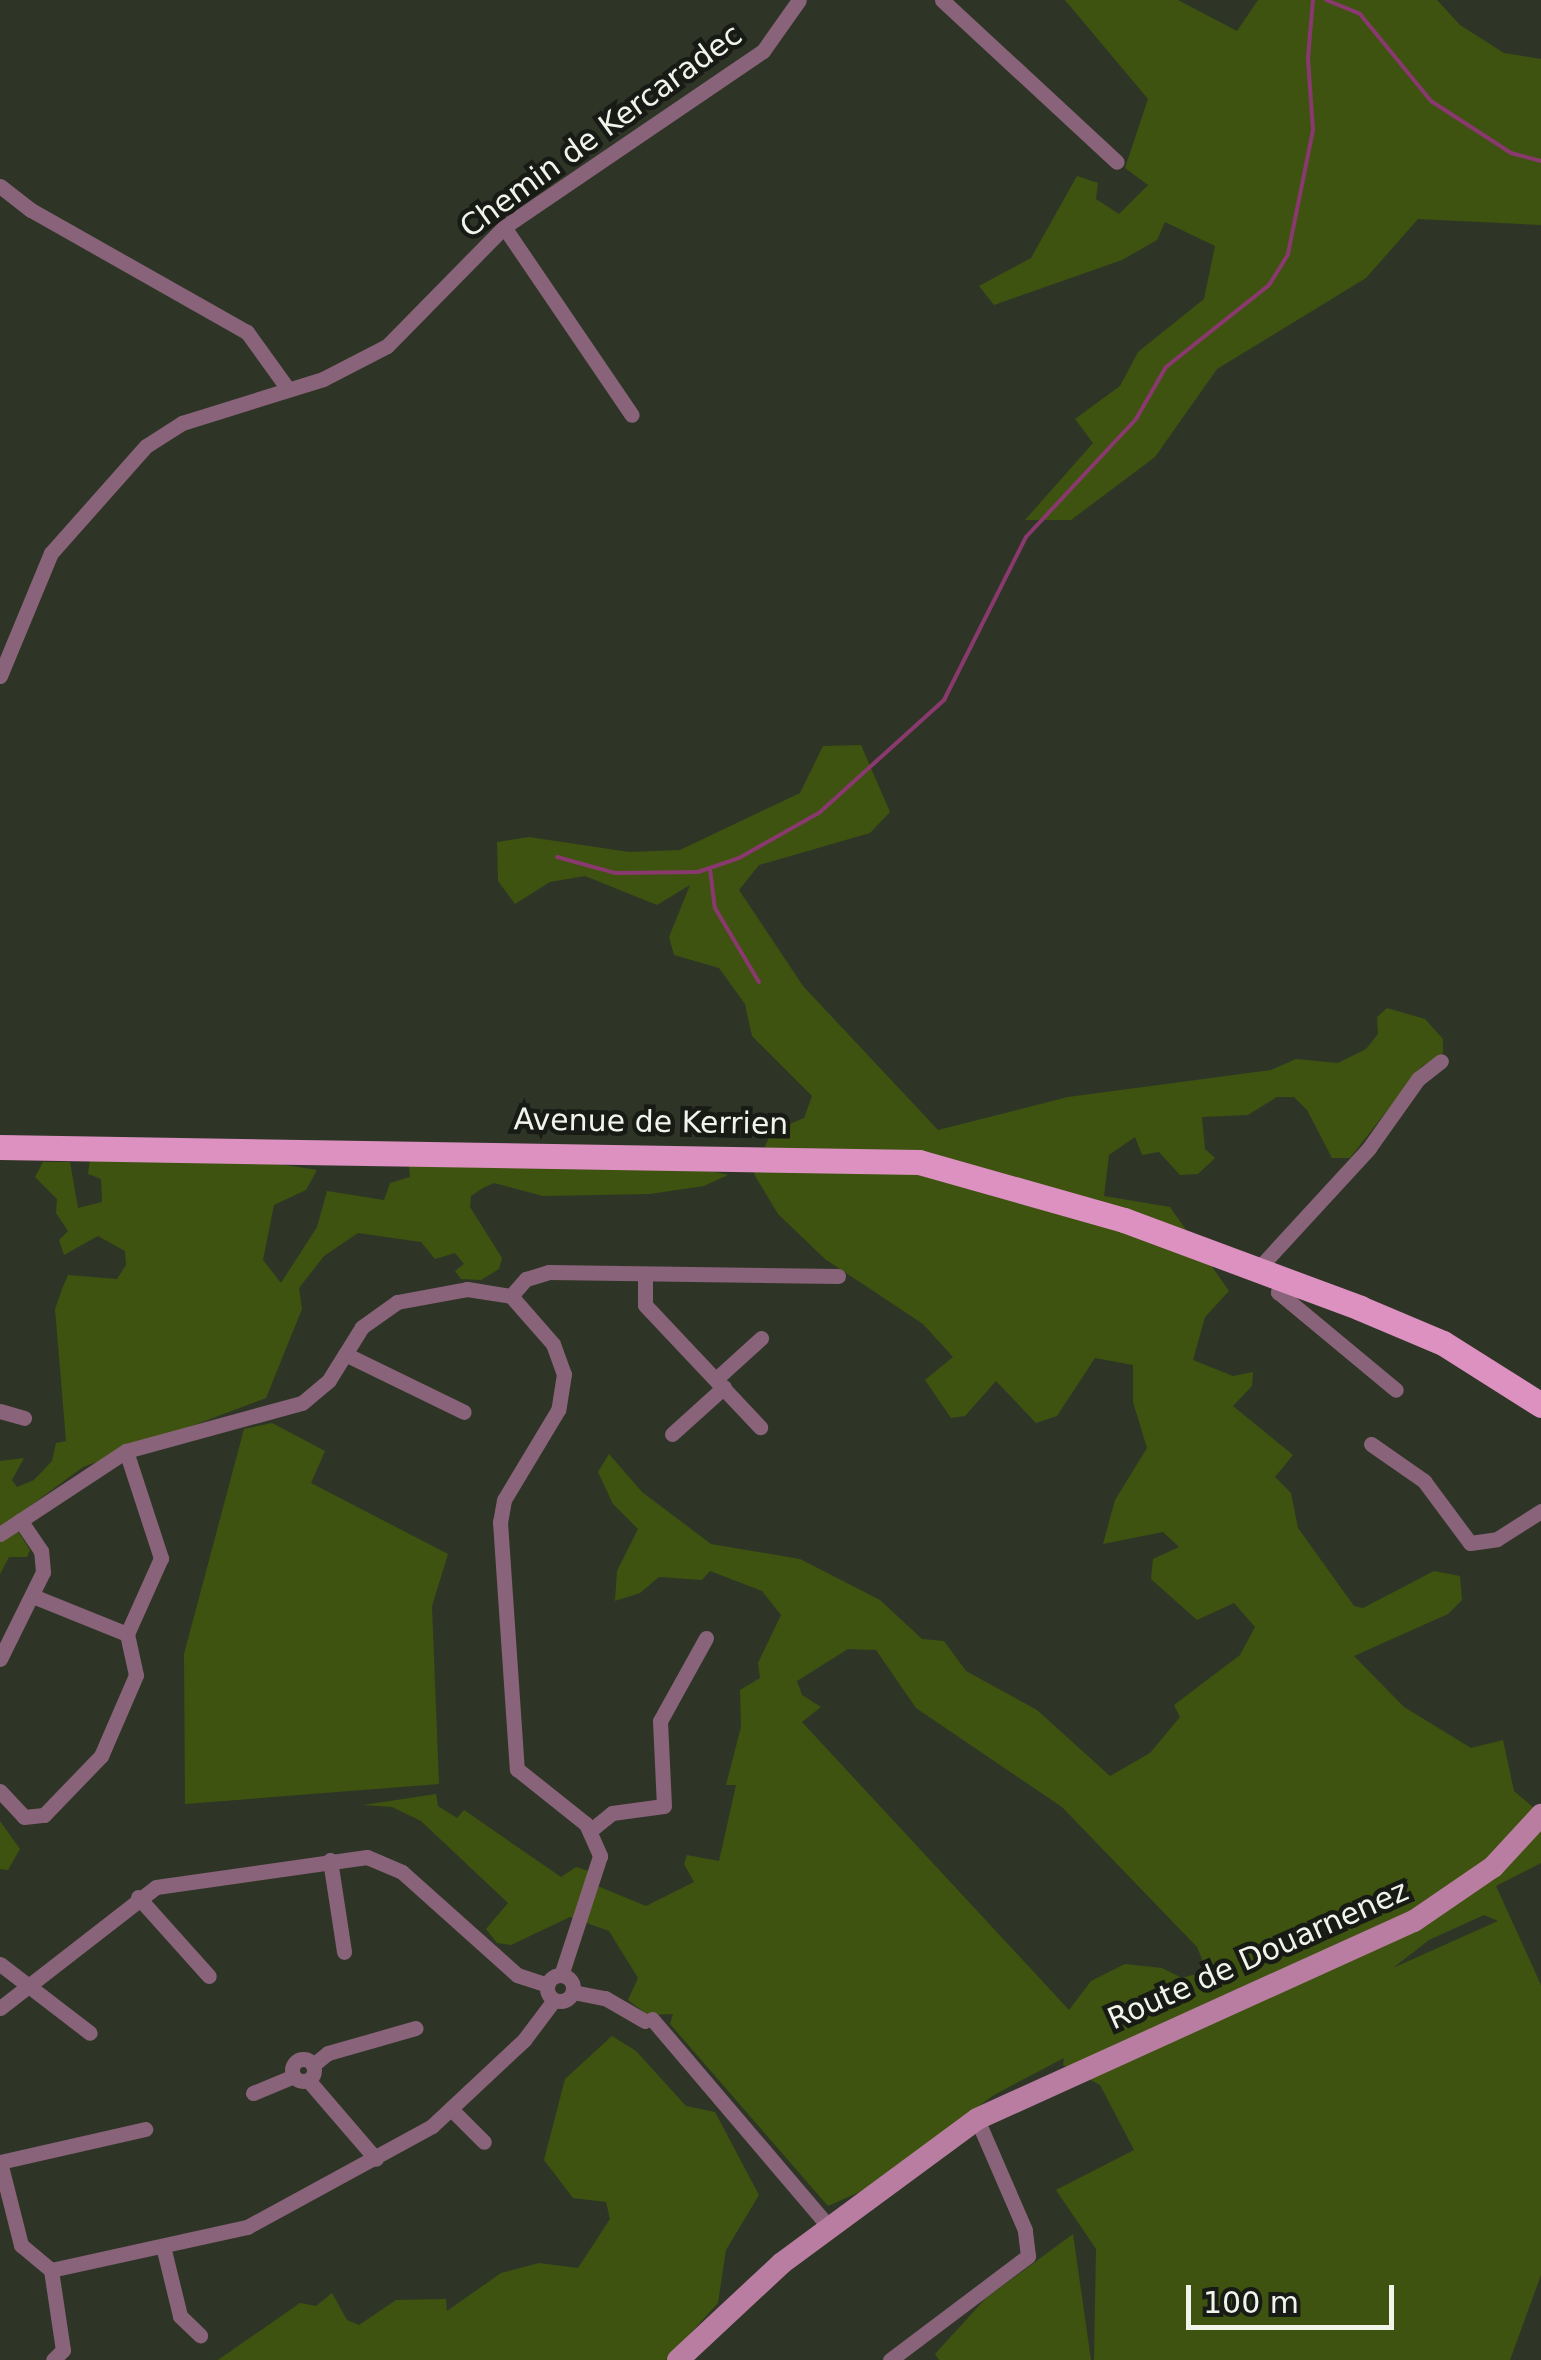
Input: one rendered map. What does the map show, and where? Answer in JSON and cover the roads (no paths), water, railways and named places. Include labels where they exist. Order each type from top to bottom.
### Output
[{"type":"main road","name":"Avenue de Kerrien","points":[[0,1147],[919,1162],[1109,1215],[1411,1328],[1470,1358],[1541,1405]]},
{"type":"main road","name":"Avenue de Kerrien","points":[[1470,1358],[1541,1420]]},
{"type":"main road","name":"Route de Douarnenez","points":[[678,2360],[733,2304],[829,2227],[977,2120],[1414,1921],[1478,1880],[1541,1814]]},
{"type":"street","name":"Chemin de Kercaradec","points":[[0,676],[51,553],[146,446],[182,423],[288,389],[388,346],[504,226],[747,64],[775,37],[798,0]]},
{"type":"street","points":[[942,0],[1117,162]]},
{"type":"street","points":[[0,186],[31,210],[247,332],[288,389]]},
{"type":"street","points":[[504,226],[632,415]]},
{"type":"street","points":[[1258,1270],[1369,1148],[1418,1079],[1440,1061]]},
{"type":"street","points":[[512,1296],[539,1273],[838,1276]]},
{"type":"street","points":[[645,1274],[645,1305],[760,1426]]},
{"type":"street","points":[[1282,1280],[1278,1292],[1396,1390]]},
{"type":"street","points":[[0,1534],[126,1451],[302,1403],[329,1380],[362,1326],[398,1302],[467,1289],[512,1296],[558,1352],[564,1383],[554,1418],[494,1509],[517,1769],[591,1830],[600,1864],[562,1975],[533,2030],[452,2110],[376,2159],[247,2227],[51,2270]]},
{"type":"street","points":[[672,1434],[761,1338]]},
{"type":"street","points":[[345,1354],[464,1412]]},
{"type":"street","points":[[0,1411],[24,1418]]},
{"type":"street","points":[[1371,1444],[1424,1481],[1470,1542],[1496,1539],[1541,1511]]},
{"type":"street","points":[[0,1791],[24,1817],[44,1815],[101,1756],[136,1675],[127,1634],[161,1558],[126,1451]]},
{"type":"street","points":[[0,1659],[35,1597],[43,1558],[20,1520]]},
{"type":"street","points":[[35,1597],[127,1634]]},
{"type":"street","points":[[591,1830],[612,1813],[664,1806],[660,1720],[706,1638]]},
{"type":"street","points":[[0,2008],[34,1986],[138,1897],[178,1880],[367,1856],[393,1865],[517,1975],[565,2000],[573,1992]]},
{"type":"street","points":[[330,1860],[344,1952]]},
{"type":"street","points":[[138,1897],[209,1976]]},
{"type":"street","points":[[0,1964],[34,1986],[90,2033]]},
{"type":"street","points":[[562,1975],[573,1992],[604,1998],[649,2020],[829,2227]]},
{"type":"street","points":[[253,2093],[305,2074],[328,2053],[416,2028]]},
{"type":"street","points":[[305,2074],[376,2159]]},
{"type":"street","points":[[452,2110],[484,2142]]},
{"type":"street","points":[[890,2360],[1028,2256],[1025,2230],[977,2120]]},
{"type":"street","points":[[53,2360],[64,2350],[51,2270],[21,2245],[0,2162],[145,2129]]},
{"type":"street","points":[[163,2246],[180,2316],[200,2335]]},
{"type":"waterway","points":[[557,857],[615,873],[698,872],[739,858],[819,813],[944,700],[1026,537],[1136,419],[1166,367],[1269,285],[1288,254],[1313,130],[1308,58],[1313,0]]},
{"type":"waterway","points":[[1326,0],[1360,14],[1431,101],[1511,153],[1541,161]]},
{"type":"waterway","points":[[710,869],[715,908],[759,982]]}]
